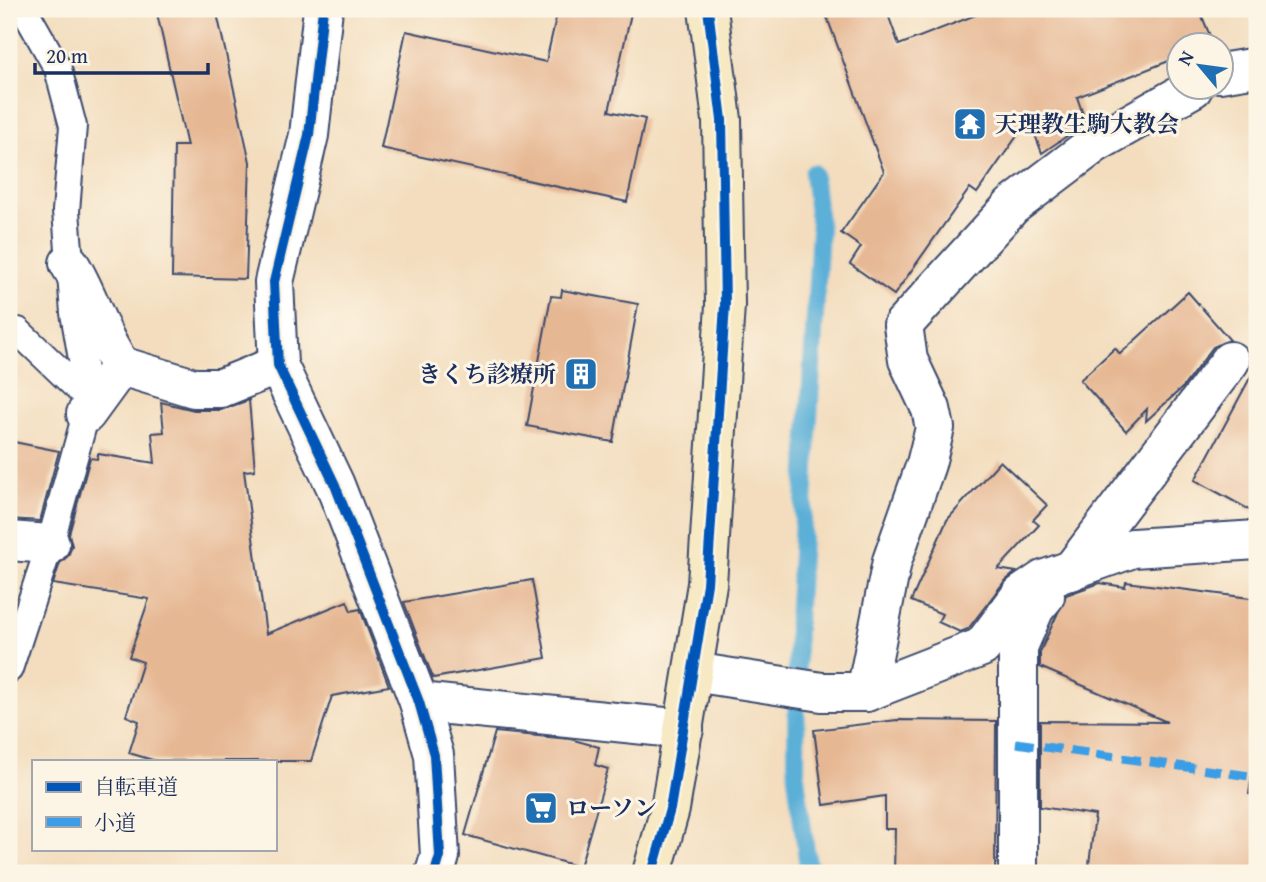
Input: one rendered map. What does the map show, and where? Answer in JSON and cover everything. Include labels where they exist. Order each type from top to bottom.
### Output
[{"type":"street","points":[[323,9],[309,135],[274,282],[278,365],[335,485],[419,702],[434,755],[440,856],[435,873]]},
{"type":"street","points":[[652,873],[670,809],[707,584],[725,305],[722,120],[708,9]]},
{"type":"street","points":[[1234,71],[1257,67]]},
{"type":"street","points":[[866,692],[892,561],[926,464],[935,428],[931,410],[908,360],[902,325],[1012,206],[1094,144],[1169,102]]},
{"type":"street","points":[[69,264],[82,285],[103,340],[121,366],[194,388],[221,388],[278,365]]},
{"type":"street","points":[[1018,873],[1018,647],[1035,608],[1066,573],[1230,361]]},
{"type":"street","points":[[86,405],[121,366]]},
{"type":"street","points":[[693,672],[743,677],[822,692],[866,692],[982,646],[1021,595],[1043,580],[1133,548],[1257,540]]},
{"type":"street","points":[[9,541],[50,544]]},
{"type":"street","points":[[419,702],[684,729]]},
{"type":"lane","points":[[9,669],[50,544],[86,405],[69,264],[66,211],[73,125],[58,69],[24,9]]},
{"type":"lane","points":[[9,330],[18,331],[86,405]]},
{"type":"building","points":[[156,9],[216,9],[250,162],[246,279],[172,277],[174,146],[187,146]]},
{"type":"building","points":[[558,9],[632,9],[609,111],[645,119],[627,202],[381,148],[406,31],[546,62]]},
{"type":"building","name":"天理教生駒大教会","points":[[824,9],[886,9],[899,45],[991,9],[1199,9],[1208,32],[1164,32],[1164,63],[1077,97],[1086,123],[1042,153],[1029,119],[977,193],[970,188],[894,295],[850,264],[861,247],[841,233],[884,172]]},
{"type":"building","name":"きくち診療所","points":[[562,290],[638,304],[613,442],[527,426],[551,296],[561,297]]},
{"type":"building","points":[[1188,292],[1230,340],[1213,347],[1183,387],[1146,421],[1147,409],[1126,431],[1080,380],[1115,348],[1120,354]]},
{"type":"building","points":[[1257,365],[1257,514],[1195,480]]},
{"type":"building","points":[[249,400],[255,470],[244,471],[266,634],[347,601],[351,611],[360,609],[389,686],[332,696],[311,761],[153,760],[129,753],[139,721],[126,716],[143,662],[129,657],[149,599],[53,584],[60,563],[68,556],[72,546],[69,534],[90,458],[97,459],[98,454],[155,463],[152,433],[164,432],[161,402],[194,410],[221,410]]},
{"type":"building","points":[[9,441],[59,451],[40,521],[9,519]]},
{"type":"building","points":[[1000,461],[1047,505],[1033,520],[1039,525],[998,569],[1016,572],[1004,582],[968,629],[960,632],[938,622],[942,614],[911,601],[947,520]]},
{"type":"building","points":[[532,580],[546,658],[433,678],[404,602]]},
{"type":"building","points":[[1126,582],[1257,599],[1257,762],[1254,760],[1249,794],[1257,796],[1257,873],[1088,873],[1095,815],[1040,807],[1040,721],[1167,722],[1040,667],[1040,652],[1066,595],[1100,583],[1125,587]]},
{"type":"building","points":[[897,720],[996,721],[995,873],[894,873],[895,829],[885,829],[885,796],[824,805],[814,730]]},
{"type":"building","points":[[495,732],[570,739],[599,747],[595,765],[608,769],[580,867],[465,835]]},
{"type":"waterway","points":[[809,873],[796,777],[797,623],[820,230],[813,173]]},
{"type":"marked path","points":[[1016,743],[1257,777]]},
{"type":"cycle path","points":[[323,9],[309,135],[274,282],[278,365],[335,485],[419,702],[434,755],[440,856],[435,873]]},
{"type":"cycle path","points":[[652,873],[670,809],[707,584],[725,305],[722,120],[708,9]]},
{"type":"place","name":"天理教生駒大教会","points":[[970,124]]},
{"type":"place","name":"きくち診療所","points":[[581,374]]},
{"type":"place","name":"ローソン","points":[[541,808]]}]
